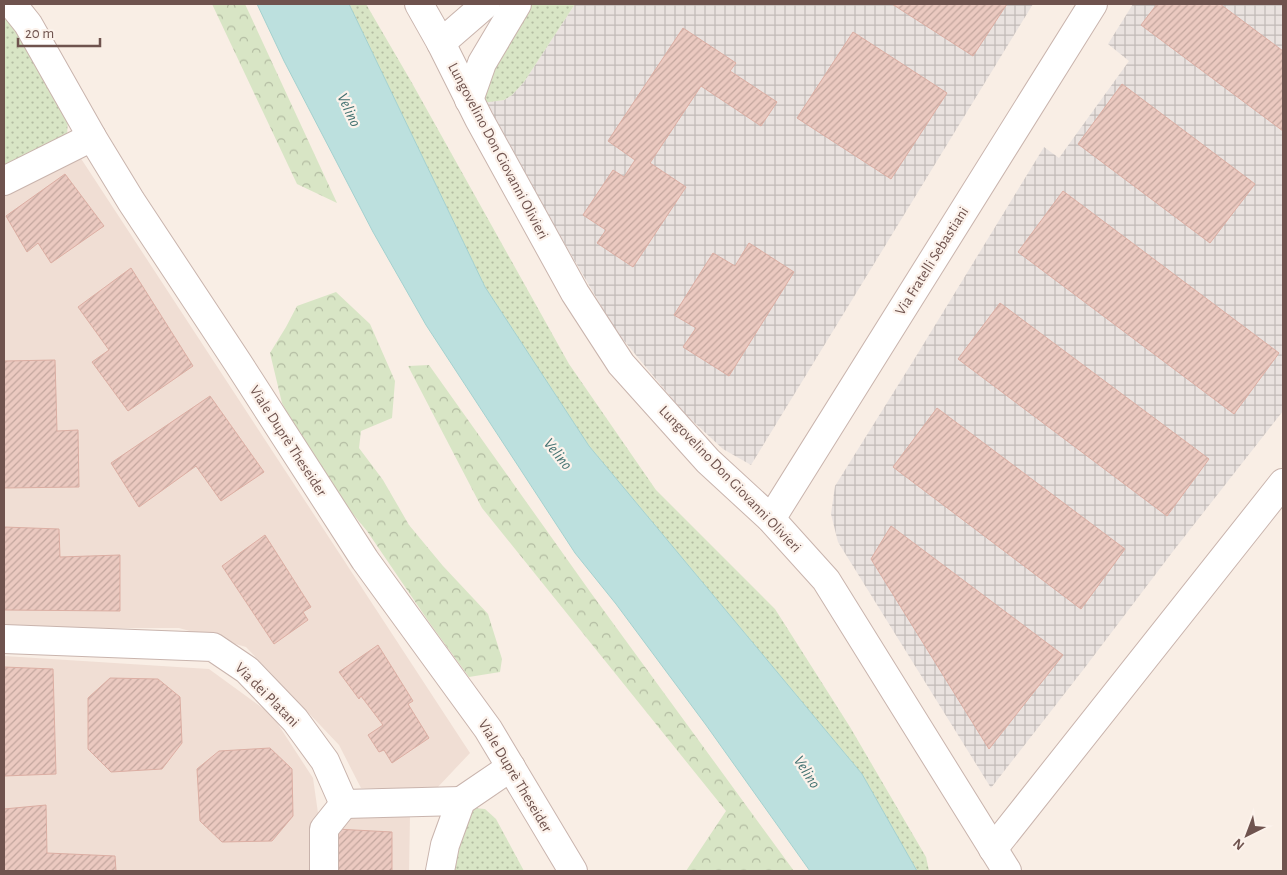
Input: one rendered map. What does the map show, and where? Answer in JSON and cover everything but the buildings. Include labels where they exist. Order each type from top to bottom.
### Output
[{"type":"street","name":"Viale Duprè Theseider","points":[[12,4],[28,24],[92,137],[131,201],[238,363],[364,560],[488,729],[573,871]]},
{"type":"street","name":"Lungovelino Don Giovanni Olivieri","points":[[419,4],[469,100],[575,293],[621,364],[708,461],[771,519],[826,580],[1000,860]]},
{"type":"street","points":[[441,43],[486,4]]},
{"type":"street","points":[[469,100],[482,64],[518,4]]},
{"type":"street","name":"Via Fratelli Sebastiani","points":[[771,519],[1093,4]]},
{"type":"street","points":[[4,181],[92,137]]},
{"type":"street","points":[[1000,860],[1283,483]]},
{"type":"street","name":"Via dei Platani","points":[[4,639],[213,647],[247,670],[295,720],[325,761],[344,804]]},
{"type":"street","points":[[324,871],[324,829],[344,804],[461,801],[511,767]]},
{"type":"street","points":[[440,871],[445,845],[461,801]]},
{"type":"shaded area","points":[[575,4],[1033,4],[751,465],[723,449],[684,413],[616,331],[482,103],[504,100],[512,95],[524,82]]},
{"type":"shaded area","points":[[1133,4],[1283,4],[1283,411],[991,788],[838,542],[831,514],[835,486],[1044,147],[1059,158],[1129,61],[1108,44]]},
{"type":"shaded area","points":[[78,154],[470,753],[436,789],[361,788],[339,745],[246,647],[179,628],[4,628],[4,194]]},
{"type":"shaded area","points":[[4,656],[209,669],[272,715],[313,778],[318,813],[410,816],[409,871],[4,871]]},
{"type":"green space","points":[[212,4],[245,4],[337,203],[297,184]]},
{"type":"green space","points":[[349,4],[366,4],[569,364],[656,490],[775,609],[850,727],[926,857],[929,871],[917,871],[862,774],[589,446],[485,287]]},
{"type":"green space","points":[[529,4],[575,4],[524,82],[512,95],[504,100],[482,103],[481,98],[515,24]]},
{"type":"green space","points":[[6,9],[68,116],[67,137],[4,175],[4,27]]},
{"type":"green space","points":[[336,292],[370,324],[395,381],[392,418],[361,431],[359,448],[383,480],[409,525],[443,566],[488,614],[502,659],[500,672],[469,677],[367,531],[334,491],[308,454],[282,403],[270,353],[297,306]]},
{"type":"green space","points":[[429,365],[591,593],[794,871],[686,871],[726,811],[482,508],[408,366]]},
{"type":"green space","points":[[474,808],[485,809],[496,819],[524,871],[452,871],[467,812]]},
{"type":"water","name":"Velino","points":[[257,4],[349,4],[485,287],[589,446],[862,774],[917,871],[810,871],[706,725],[616,604],[575,553],[426,325],[373,232],[284,61]]}]
